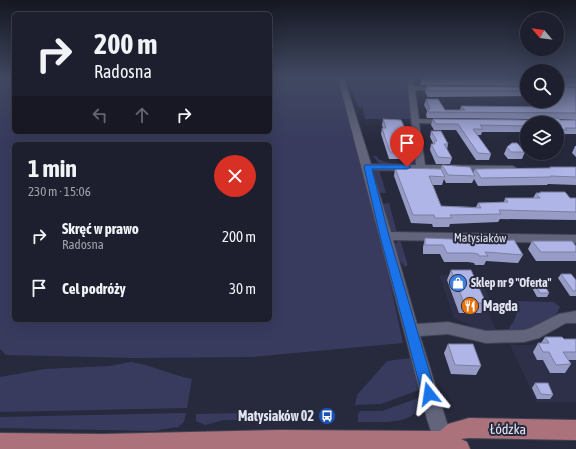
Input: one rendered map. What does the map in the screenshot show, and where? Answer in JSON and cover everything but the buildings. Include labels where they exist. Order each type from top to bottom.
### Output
[{"type":"main road","name":"Łódzka","points":[[450,446],[455,431],[469,428],[576,430]]},
{"type":"main road","points":[[0,443],[450,446]]},
{"type":"street","points":[[347,99],[412,330],[450,446]]},
{"type":"street","points":[[412,99],[421,167]]},
{"type":"street","points":[[415,121],[454,122]]},
{"type":"street","points":[[367,167],[524,169]]},
{"type":"street","name":"Matysiaków","points":[[385,236],[576,239]]},
{"type":"street","points":[[412,330],[448,328],[486,337],[524,336],[534,334],[564,318],[576,317]]},
{"type":"shaded area","points":[[0,99],[12,99],[12,134],[272,134],[272,99],[343,99],[380,235],[403,343],[252,357],[136,358],[6,355],[0,349]]},
{"type":"shaded area","points":[[355,99],[409,99],[416,161],[414,165],[380,165],[373,156],[377,156],[378,159],[382,161],[395,164],[404,164],[413,161],[410,119],[365,119],[362,106],[361,109],[357,105]]},
{"type":"shaded area","points":[[379,169],[386,193],[378,193],[372,171]]},
{"type":"shaded area","points":[[389,203],[397,233],[389,229],[381,204]]},
{"type":"shaded area","points":[[400,240],[408,265],[405,267],[395,250],[395,246]]},
{"type":"shaded area","points":[[439,275],[472,275],[485,288],[491,301],[488,305],[485,305],[497,332],[485,332],[454,318]]},
{"type":"shaded area","points":[[515,301],[554,302],[560,307],[554,316],[545,323],[529,331],[518,332],[511,331],[509,328],[516,315],[517,309]]},
{"type":"shaded area","points":[[510,345],[576,345],[576,402],[537,402]]},
{"type":"shaded area","points":[[410,358],[419,390],[381,404],[355,405],[357,395],[387,361]]},
{"type":"shaded area","points":[[131,362],[192,379],[187,408],[0,412],[0,377],[45,369],[109,366]]},
{"type":"shaded area","points":[[421,397],[419,407],[414,414],[406,418],[388,422],[358,422],[358,414],[360,411],[382,411]]},
{"type":"shaded area","points":[[300,412],[304,420],[224,420],[205,425],[196,421],[196,414]]},
{"type":"shaded area","points":[[186,413],[184,422],[177,428],[154,431],[0,428],[0,417]]},
{"type":"place","name":"Sklep nr 9 \"Oferta\"","points":[[458,283]]},
{"type":"place","name":"Magda","points":[[470,306]]},
{"type":"place","name":"Matysiaków 02","points":[[327,416]]},
{"type":"route","points":[[407,167],[367,167],[429,394]]}]
